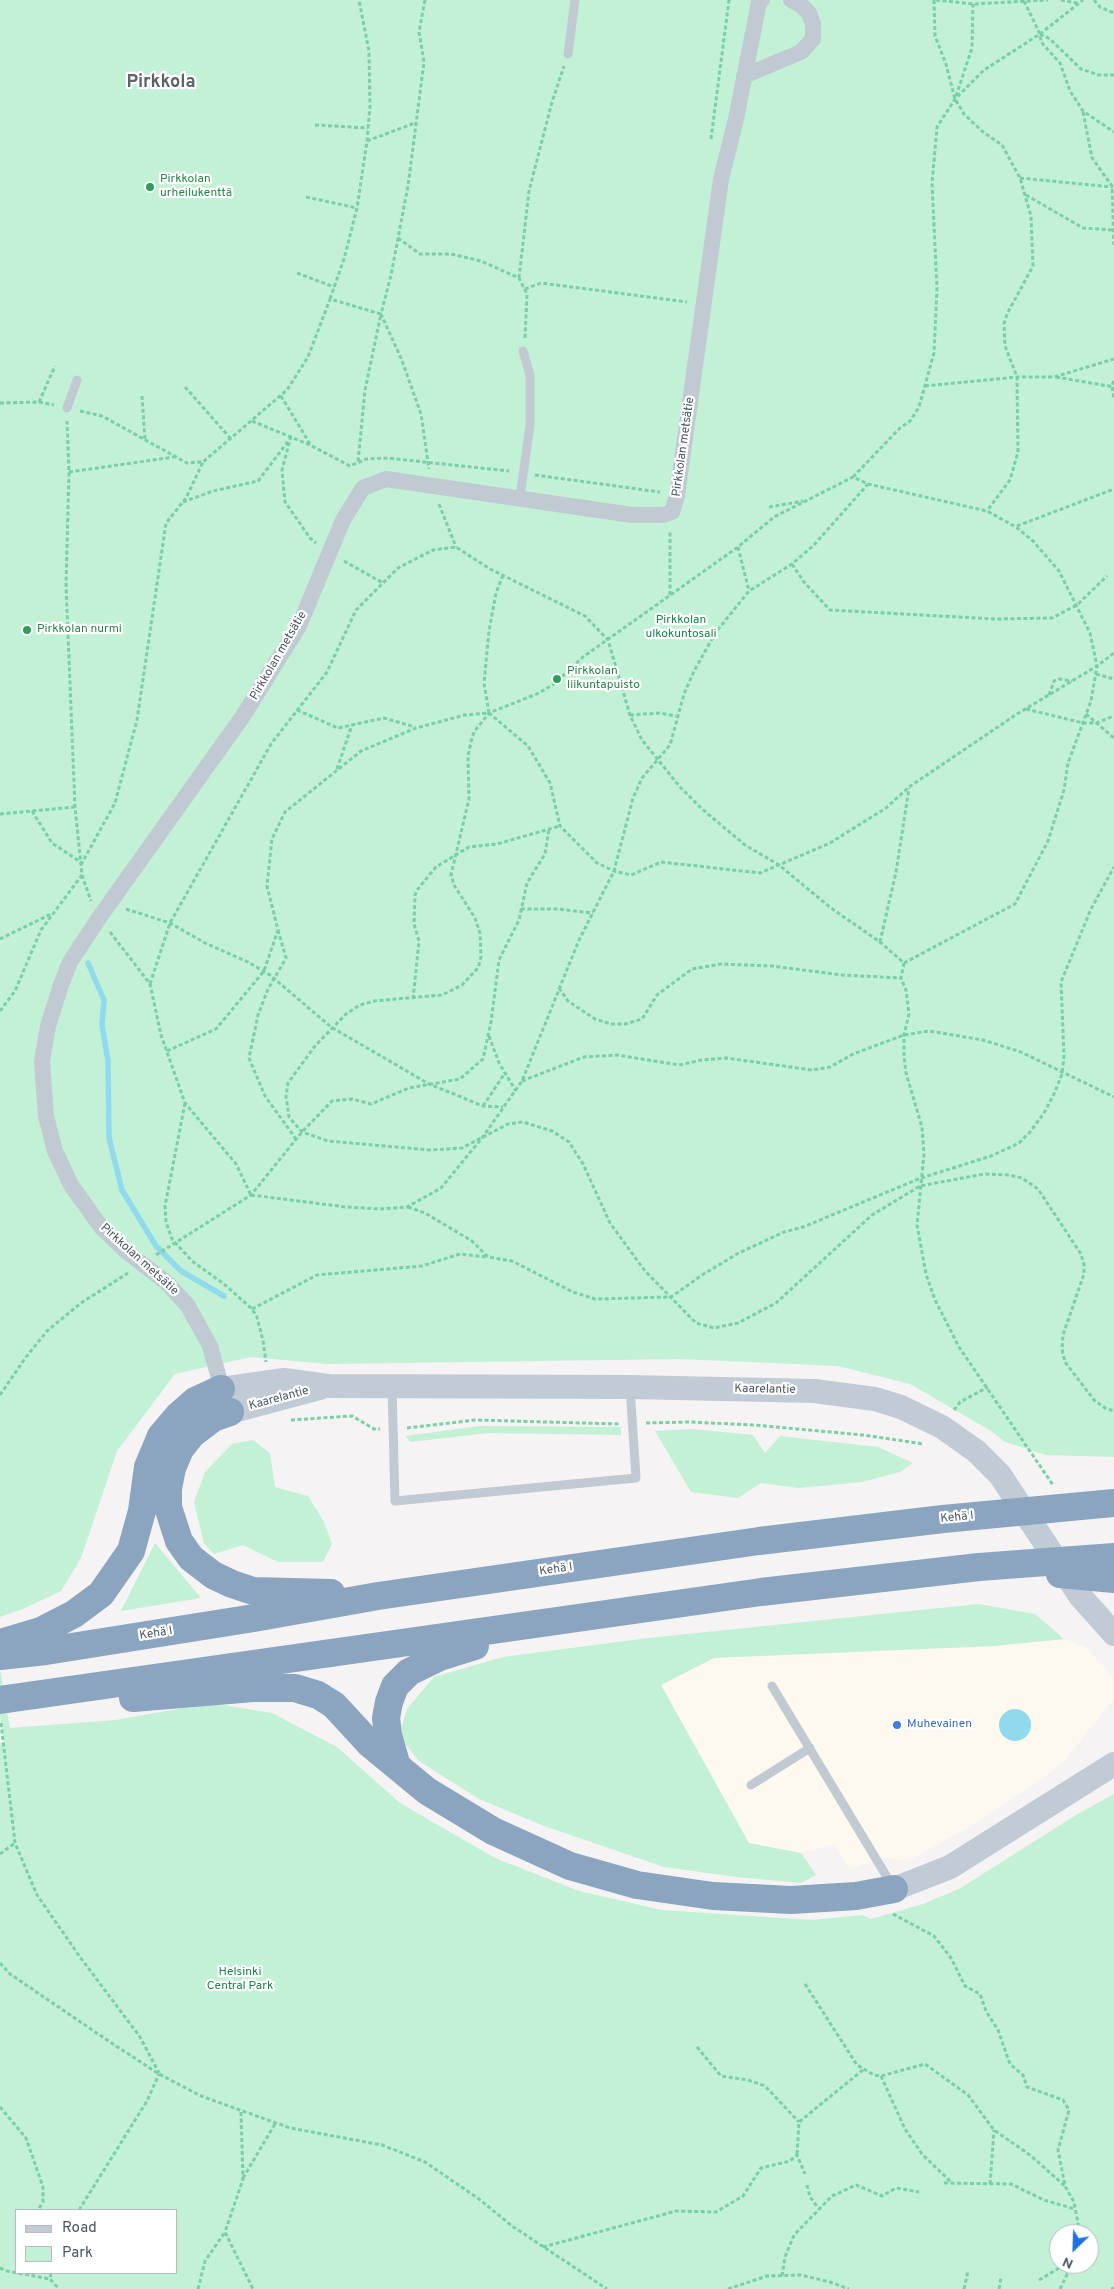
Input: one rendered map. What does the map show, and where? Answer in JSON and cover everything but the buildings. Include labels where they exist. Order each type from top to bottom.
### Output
[{"type":"highway","points":[[226,1400],[213,1418],[192,1434],[180,1449],[172,1468],[168,1489],[168,1507],[179,1541],[191,1558],[213,1575],[253,1591],[378,1596]]},
{"type":"highway","points":[[0,1643],[41,1631],[74,1614],[101,1594],[131,1551],[142,1511],[148,1467],[161,1436],[178,1416],[195,1401],[226,1400]]},
{"type":"highway","name":"Kehä I","points":[[0,1656],[159,1633],[378,1596],[759,1541],[1111,1501]]},
{"type":"highway","points":[[5,1705],[761,1592],[979,1567],[1114,1557]]},
{"type":"highway","points":[[979,1567],[1114,1579]]},
{"type":"highway","points":[[396,1763],[388,1736],[386,1718],[388,1702],[396,1686],[409,1672],[440,1657],[544,1623]]},
{"type":"highway","points":[[5,1705],[150,1698],[253,1688],[295,1688],[318,1694],[334,1705],[370,1744],[396,1763],[427,1791],[493,1831],[570,1866],[637,1886],[712,1896],[791,1900],[856,1896],[894,1901]]},
{"type":"main road","name":"Kaarelantie","points":[[226,1400],[271,1391],[328,1386],[630,1387],[814,1391],[847,1394],[901,1407],[942,1427],[976,1451],[1000,1475],[1080,1596],[1110,1626]]},
{"type":"main road","points":[[894,1901],[950,1868],[1112,1763]]},
{"type":"street","points":[[744,76],[801,52],[813,39],[813,24],[809,13],[802,4],[791,0]]},
{"type":"street","name":"Pirkkolan metsätie","points":[[226,1400],[210,1346],[188,1306],[167,1283],[127,1252],[91,1215],[67,1177],[49,1133],[42,1061],[48,1026],[70,962],[109,903],[243,716],[299,626],[343,520],[363,488],[386,479],[520,497],[620,514],[663,515],[669,514],[676,507],[721,179],[760,1]]},
{"type":"lane","points":[[568,54],[575,0]]},
{"type":"lane","points":[[520,497],[530,425],[530,375],[524,351]]},
{"type":"lane","points":[[67,408],[77,380]]},
{"type":"lane","points":[[392,1385],[395,1501],[636,1478],[630,1387]]},
{"type":"lane","points":[[772,1686],[810,1748],[894,1901]]},
{"type":"lane","points":[[751,1785],[810,1748]]},
{"type":"path","points":[[82,862],[116,804],[137,720],[166,524],[182,502],[203,462],[287,390],[308,357],[344,259],[357,208],[370,107],[369,52],[359,0]]},
{"type":"path","points":[[358,462],[365,390],[408,186],[424,62],[419,32],[425,0]]},
{"type":"path","points":[[987,511],[1010,480],[1015,468],[1018,443],[1017,377],[1005,346],[1004,324],[1010,306],[1027,279],[1032,266],[1032,216],[1020,178],[1002,145],[977,127],[964,114],[955,99],[946,64],[935,36],[935,0],[973,4],[1048,0]]},
{"type":"path","points":[[1061,0],[1078,3]]},
{"type":"path","points":[[296,1139],[265,1096],[249,1058],[258,1015],[274,979],[286,958],[267,886],[272,839],[285,812],[362,750],[416,728],[464,715],[489,713],[539,693],[554,684],[583,657],[738,547],[774,517],[853,477],[900,428],[910,422],[919,407],[926,386],[934,353],[937,326],[932,183],[937,127],[955,99],[984,70],[1040,34],[1083,0]]},
{"type":"path","points":[[1094,0],[1100,6],[1114,13]]},
{"type":"path","points":[[1024,1],[1040,34],[1041,42],[1060,63],[1070,91],[1083,111],[1092,158],[1113,187],[1114,245]]},
{"type":"path","points":[[955,99],[972,48],[973,4]]},
{"type":"path","points":[[1040,34],[1050,39],[1081,69],[1099,75],[1114,75]]},
{"type":"path","points":[[524,351],[527,294],[519,278],[530,191],[552,102],[568,54]]},
{"type":"path","points":[[1083,111],[1114,132]]},
{"type":"path","points":[[367,141],[415,123]]},
{"type":"path","points":[[315,125],[368,128]]},
{"type":"path","points":[[1020,178],[1113,187]]},
{"type":"path","points":[[1025,195],[1084,228],[1113,230]]},
{"type":"path","points":[[306,197],[357,208]]},
{"type":"path","points":[[398,238],[420,254],[451,254],[481,261],[519,278]]},
{"type":"path","points":[[297,273],[334,287]]},
{"type":"path","points":[[525,289],[541,283],[690,302]]},
{"type":"path","points":[[330,299],[381,314],[401,358],[421,414],[431,485],[456,547],[503,575],[585,616],[608,640],[630,715],[642,740],[656,759],[702,809],[745,845],[779,865],[831,908],[880,942],[904,963]]},
{"type":"path","points":[[1054,377],[1114,359]]},
{"type":"path","points":[[39,402],[55,366]]},
{"type":"path","points":[[926,386],[1017,377],[1054,377],[1086,384],[1113,384],[1114,400]]},
{"type":"path","points":[[184,387],[231,439]]},
{"type":"path","points":[[142,396],[145,440]]},
{"type":"path","points":[[281,396],[310,444]]},
{"type":"path","points":[[0,402],[39,402],[102,416],[187,463],[203,462]]},
{"type":"path","points":[[0,1011],[16,990],[41,930],[82,875],[75,807],[66,585],[69,472],[67,408]]},
{"type":"path","points":[[252,421],[310,444],[350,466]]},
{"type":"path","points":[[182,502],[213,491],[258,481],[292,436]]},
{"type":"path","points":[[292,436],[282,470],[285,502],[310,538],[330,554],[383,583]]},
{"type":"path","points":[[69,472],[175,457]]},
{"type":"path","points":[[853,477],[868,484],[987,511],[1016,527],[1033,541],[1059,571],[1090,633],[1097,666],[1095,685],[1068,763],[1064,790],[1048,840],[1015,904],[904,963]]},
{"type":"path","points":[[407,1207],[441,1188],[482,1138],[522,1081],[559,987],[614,871],[633,798],[642,778],[656,759],[670,745],[676,716],[694,671],[716,632],[749,591],[792,564],[814,545],[868,484]]},
{"type":"path","points":[[1016,527],[1101,492],[1114,489]]},
{"type":"path","points":[[769,507],[806,501]]},
{"type":"path","points":[[663,515],[670,530],[670,595]]},
{"type":"path","points":[[251,1195],[236,1164],[185,1103],[167,1051],[150,984],[170,923],[272,744],[328,672],[356,610],[398,568],[433,550],[456,547]]},
{"type":"path","points":[[738,547],[749,591]]},
{"type":"path","points":[[792,564],[804,582],[830,610],[995,619],[1052,618],[1077,605],[1107,576]]},
{"type":"path","points":[[503,575],[496,593],[489,631],[484,683],[489,713],[528,746],[550,783],[560,826],[597,864],[631,875],[661,862],[760,873],[830,843],[886,808],[909,787],[1026,709],[1097,666],[1114,653]]},
{"type":"path","points":[[1096,674],[1114,679]]},
{"type":"path","points":[[1049,695],[1054,681],[1059,679],[1072,681]]},
{"type":"path","points":[[1026,709],[1083,723],[1096,723],[1114,716]]},
{"type":"path","points":[[298,710],[338,728],[384,718],[416,728]]},
{"type":"path","points":[[489,713],[474,732],[470,742],[468,756],[469,799],[454,854],[451,875],[454,885],[475,918],[480,933],[481,957],[478,968],[462,985],[442,995],[413,999],[389,998],[360,1005],[331,1027],[288,1083],[286,1096],[289,1116],[302,1132],[328,1140],[430,1150],[462,1148],[508,1124],[523,1122],[552,1131],[568,1142],[583,1164],[610,1223],[645,1271],[696,1323],[714,1328],[738,1323],[776,1303],[872,1215],[920,1186],[984,1174],[1009,1175],[1022,1178],[1038,1190],[1081,1254],[1084,1264],[1084,1274],[1063,1335],[1062,1350],[1065,1362],[1094,1400],[1105,1408],[1114,1411]]},
{"type":"path","points":[[630,715],[659,713],[676,716]]},
{"type":"path","points":[[1086,714],[1114,738]]},
{"type":"path","points":[[337,770],[352,725]]},
{"type":"path","points":[[880,942],[896,872],[909,787]]},
{"type":"path","points":[[0,814],[75,807]]},
{"type":"path","points":[[32,811],[52,843],[82,862]]},
{"type":"path","points":[[413,999],[419,941],[414,924],[415,894],[436,868],[454,854],[469,847],[497,844],[560,826]]},
{"type":"path","points":[[206,1222],[251,1195],[302,1132],[332,1101],[352,1099],[371,1104],[392,1094],[429,1084],[460,1079],[484,1060],[499,960],[519,920],[527,883],[545,854],[549,829]]},
{"type":"path","points":[[252,1309],[316,1276],[422,1266],[460,1254],[512,1261],[573,1292],[595,1300],[671,1298],[702,1275],[737,1254],[784,1232],[803,1227],[921,1178],[991,1156],[1019,1143],[1044,1113],[1062,1074],[1064,1056],[1061,982],[1091,910],[1114,867]]},
{"type":"path","points":[[109,903],[170,923],[264,971],[331,1027],[429,1084],[483,1106],[503,1107]]},
{"type":"path","points":[[522,909],[557,909],[593,913]]},
{"type":"path","points":[[0,939],[53,912]]},
{"type":"path","points":[[167,1051],[216,1028],[264,971],[278,930]]},
{"type":"path","points":[[904,963],[901,978],[906,990],[908,1014],[904,1035],[906,1073],[922,1127],[924,1154],[917,1225],[926,1274],[935,1300],[959,1347],[1034,1456]]},
{"type":"path","points":[[559,987],[568,1001],[595,1019],[611,1024],[625,1024],[642,1019],[657,995],[692,969],[722,964],[772,966],[842,975],[901,978]]},
{"type":"path","points":[[522,1081],[584,1057],[617,1055],[679,1065],[702,1060],[726,1058],[812,1070],[830,1067],[853,1054],[904,1035],[929,1031],[983,1040],[1021,1052],[1062,1074],[1114,1097]]},
{"type":"path","points":[[488,1035],[505,1073],[516,1091]]},
{"type":"path","points":[[483,1106],[505,1073]]},
{"type":"path","points":[[185,1103],[165,1206],[166,1222],[172,1239],[192,1261],[224,1284],[252,1309],[263,1341],[275,1414],[280,1419],[352,1416],[374,1429],[394,1429],[475,1420],[632,1424],[689,1422],[754,1425],[863,1435],[924,1444],[931,1441],[960,1402],[988,1387]]},
{"type":"path","points":[[251,1195],[346,1207],[380,1209],[407,1207],[425,1213],[472,1241],[488,1257]]},
{"type":"path","points":[[0,1396],[47,1331],[81,1303]]},
{"type":"path","points":[[5,1705],[15,1843],[37,1895],[80,1957],[140,2037],[159,2074]]},
{"type":"path","points":[[0,1854],[15,1843]]},
{"type":"path","points":[[894,1901],[934,1936],[951,1958],[965,1986],[980,1994],[986,2011],[998,2030],[1010,2064],[1023,2075],[1026,2087],[1063,2100],[1069,2110],[1058,2150],[1066,2186],[1075,2209],[1078,2224]]},
{"type":"path","points":[[0,1964],[10,1974],[37,1993],[159,2074],[201,2096],[275,2124],[306,2132],[382,2145],[425,2162],[542,2247],[607,2289]]},
{"type":"path","points":[[805,1984],[857,2065],[881,2076],[925,2064],[968,2094],[994,2130],[1030,2155],[1066,2186]]},
{"type":"path","points":[[697,2047],[721,2076],[748,2080],[765,2086],[798,2122],[797,2154],[805,2174]]},
{"type":"path","points":[[798,2122],[864,2069]]},
{"type":"path","points":[[80,2209],[147,2101],[159,2074]]},
{"type":"path","points":[[881,2076],[910,2138],[922,2154],[953,2183]]},
{"type":"path","points":[[0,2107],[26,2138],[43,2187],[43,2202],[39,2209]]},
{"type":"path","points":[[241,2112],[243,2179]]},
{"type":"path","points":[[198,2289],[204,2261],[225,2232],[243,2179],[275,2124]]},
{"type":"path","points":[[990,2184],[994,2130]]},
{"type":"path","points":[[542,2247],[676,2211],[716,2212],[743,2196],[762,2168],[790,2161],[797,2154]]},
{"type":"path","points":[[944,2183],[1011,2184],[1044,2200],[1075,2209]]},
{"type":"path","points":[[807,2185],[810,2196],[819,2209]]},
{"type":"path","points":[[782,2276],[785,2257],[794,2235],[832,2196],[856,2185],[882,2196],[896,2188],[919,2192]]},
{"type":"path","points":[[225,2232],[253,2289]]},
{"type":"path","points":[[0,2268],[15,2271]]},
{"type":"path","points":[[964,2289],[968,2270]]},
{"type":"path","points":[[27,2274],[50,2279],[59,2289]]},
{"type":"path","points":[[50,2279],[51,2274]]},
{"type":"path","points":[[1039,2280],[1049,2274]]},
{"type":"path","points":[[1060,2289],[1067,2274]]},
{"type":"path","points":[[728,2289],[767,2276],[801,2276],[830,2282],[849,2289]]},
{"type":"path","points":[[999,2289],[1001,2277]]},
{"type":"shaded area","points":[[1064,1639],[1086,1647],[1113,1677],[1114,1699],[1063,1762],[1045,1777],[964,1830],[908,1861],[885,1858],[849,1869],[835,1844],[801,1853],[749,1843],[660,1685],[714,1658],[994,1646]]},
{"type":"green space","name":"Pirkkolan liikuntapuisto","points":[[0,0],[1114,0],[1114,1457],[1046,1455],[1005,1442],[991,1431],[910,1384],[838,1366],[680,1359],[327,1364],[251,1357],[175,1374],[117,1451],[81,1558],[61,1591],[25,1608],[0,1617]]},
{"type":"green space","points":[[480,1426],[621,1427],[621,1435],[488,1433],[411,1442],[405,1436]]},
{"type":"green space","points":[[692,1429],[753,1435],[765,1453],[780,1436],[878,1447],[913,1463],[900,1472],[862,1482],[798,1488],[761,1483],[738,1498],[691,1492],[655,1431]]},
{"type":"green space","points":[[253,1440],[270,1453],[275,1487],[308,1496],[324,1522],[332,1544],[323,1562],[278,1562],[243,1545],[214,1554],[204,1543],[194,1502],[205,1472],[232,1444]]},
{"type":"green space","points":[[155,1543],[201,1598],[121,1611]]},
{"type":"green space","points":[[979,1604],[1035,1614],[1064,1639],[994,1646],[714,1658],[661,1685],[749,1843],[801,1853],[816,1875],[801,1883],[664,1867],[544,1826],[479,1799],[419,1761],[399,1736],[407,1709],[434,1677],[503,1657],[648,1638]]},
{"type":"green space","name":"Helsinki Central Park","points":[[0,1669],[10,1728],[116,1720],[211,1703],[272,1713],[337,1747],[400,1803],[495,1858],[579,1891],[662,1910],[811,1920],[863,1915],[871,1919],[923,1904],[959,1889],[1076,1815],[1114,1794],[1114,2289],[0,2289],[0,1743],[4,1742],[0,1715]]},
{"type":"water","points":[[1015,1709],[1021,1710],[1026,1714],[1030,1719],[1030,1731],[1026,1736],[1021,1740],[1015,1741],[1009,1740],[1004,1736],[1000,1731],[999,1725],[1000,1719],[1004,1714],[1009,1710]]},
{"type":"waterway","points":[[88,963],[104,1000],[102,1025],[108,1061],[109,1138],[122,1190],[156,1246],[181,1271],[224,1296]]},
{"type":"place","name":"Pirkkolan urheilukenttä","points":[[150,187]]},
{"type":"place","name":"Pirkkolan nurmi","points":[[27,630]]},
{"type":"place","name":"Pirkkolan liikuntapuisto","points":[[557,679]]},
{"type":"place","name":"Muhevainen","points":[[897,1725]]},
{"type":"district","name":"Pirkkola","points":[[161,83]]},
{"type":"park label","name":"Pirkkolan ulkokuntosali","points":[[681,628]]}]
